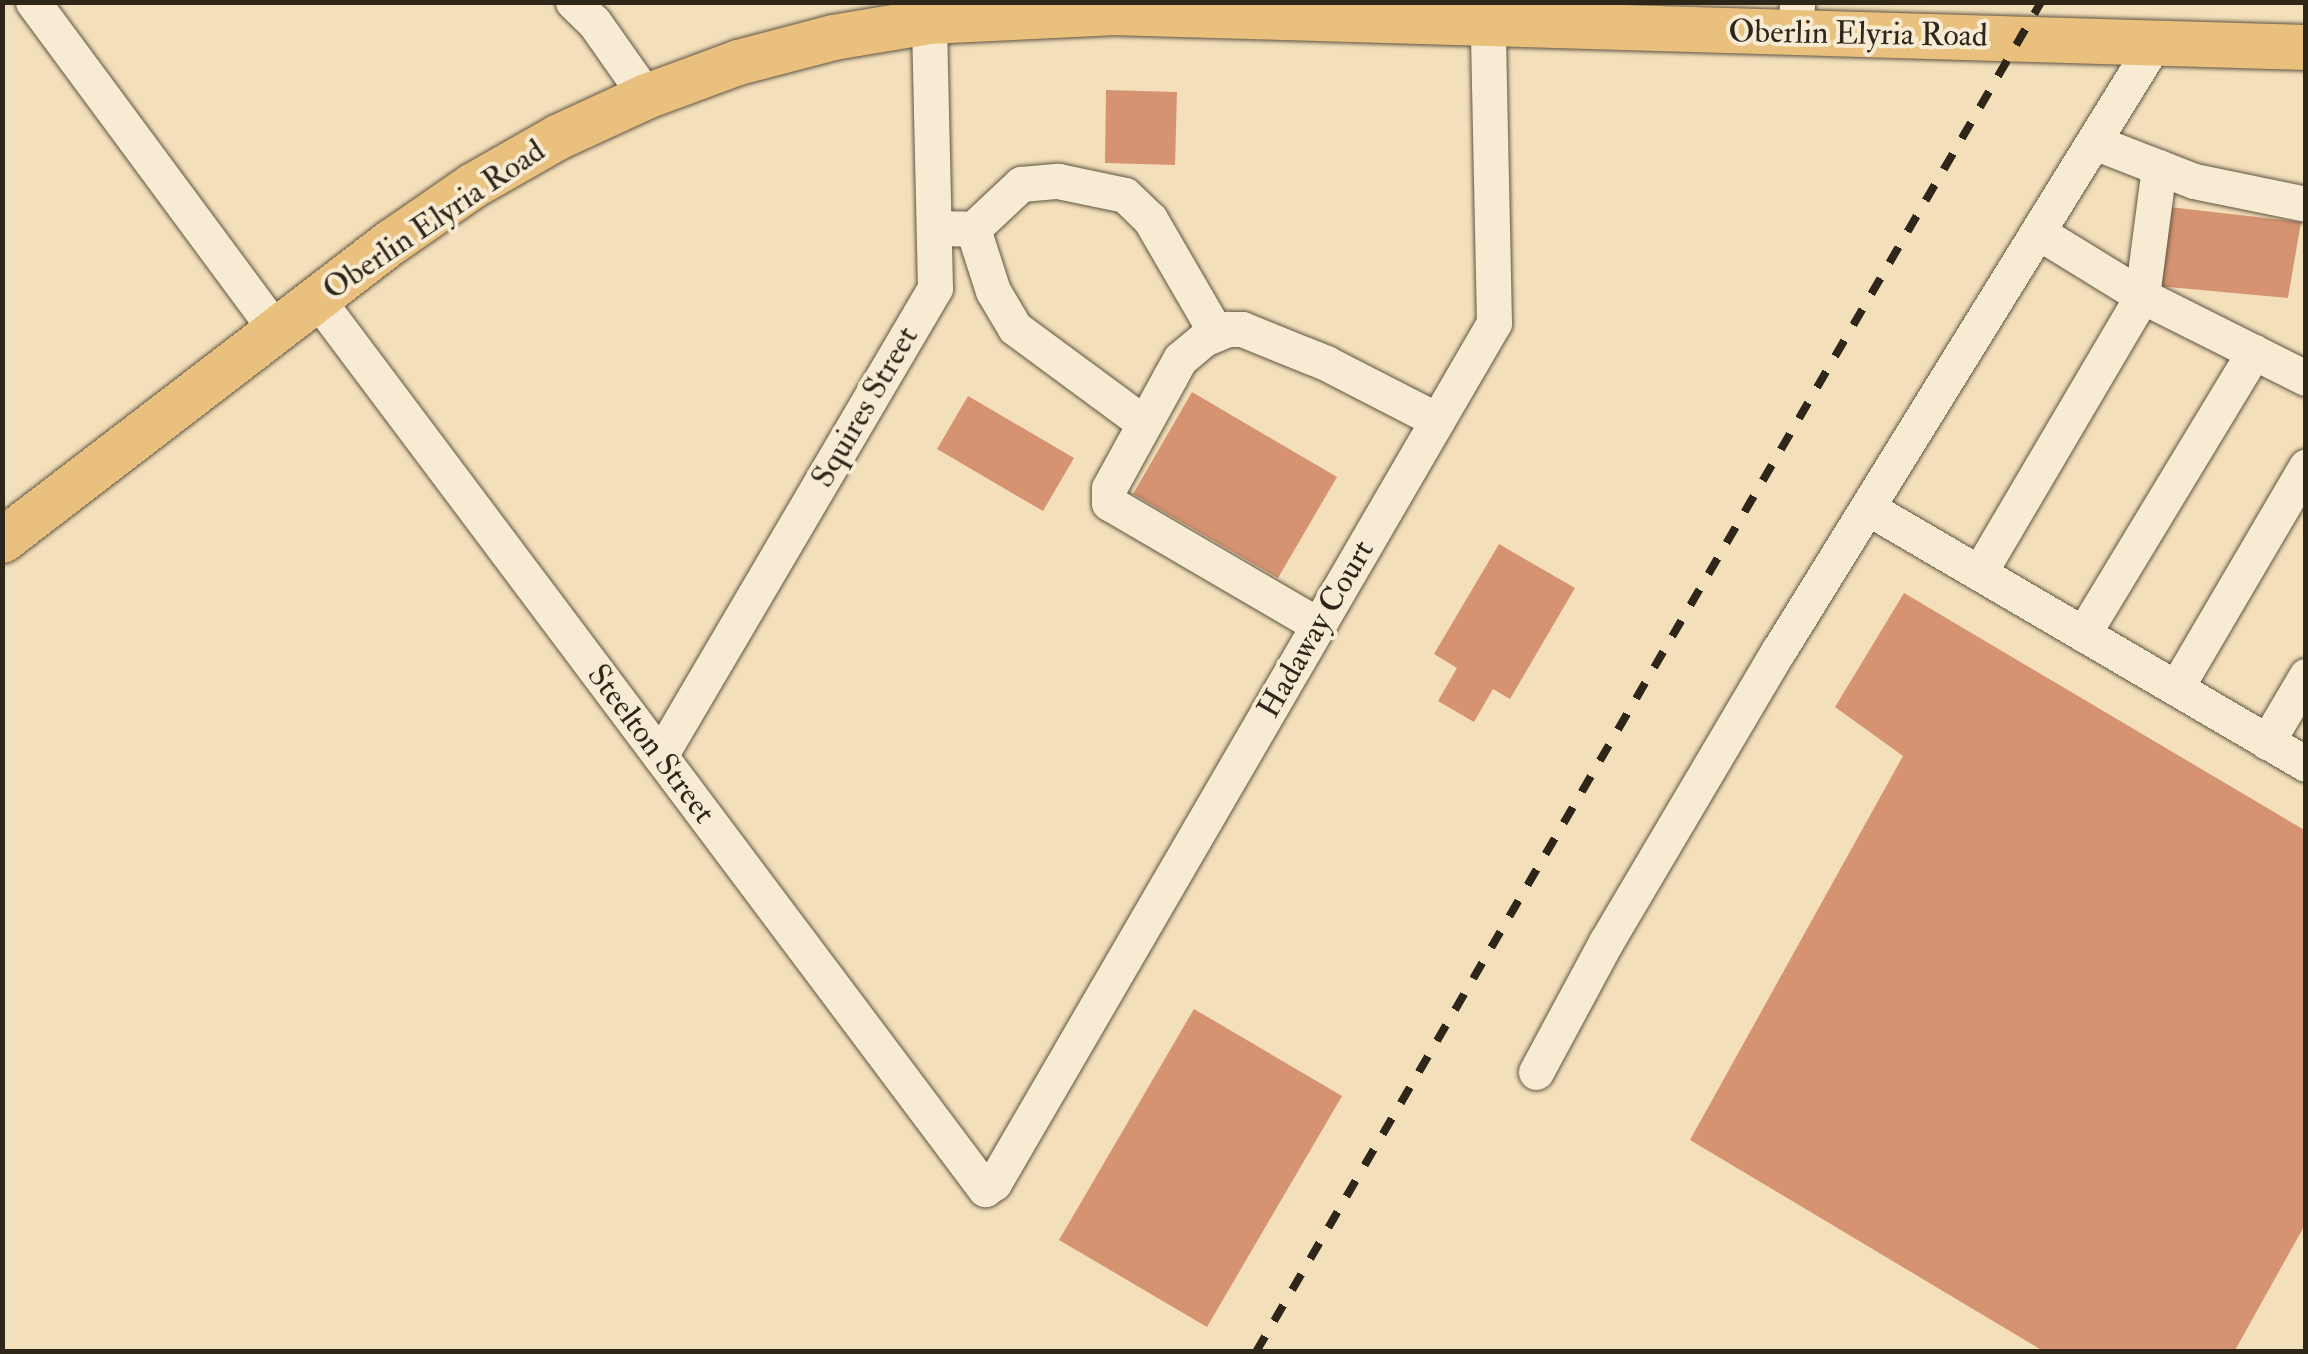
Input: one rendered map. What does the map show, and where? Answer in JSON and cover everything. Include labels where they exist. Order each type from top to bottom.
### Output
[{"type":"main road","name":"Oberlin Elyria Road","points":[[2,540],[317,298],[473,185],[557,137],[646,96],[738,62],[833,37],[929,21],[1012,13],[1110,12],[1488,25],[1644,16],[1796,18],[2155,42],[2306,47]]},
{"type":"street","points":[[33,2],[276,330]]},
{"type":"street","points":[[573,2],[594,22],[646,96]]},
{"type":"street","name":"Squires Street","points":[[660,756],[935,288],[929,21]]},
{"type":"street","name":"Hadaway Court","points":[[985,1189],[994,1183],[1494,322],[1488,25]]},
{"type":"street","points":[[1536,1072],[1606,942],[2155,42]]},
{"type":"street","points":[[2094,142],[2194,181],[2306,204]]},
{"type":"street","points":[[1979,573],[2142,296],[2159,167]]},
{"type":"street","points":[[934,228],[973,229],[1021,184],[1058,181],[1125,195],[1150,219],[1216,332]]},
{"type":"street","points":[[973,229],[993,291],[1015,328],[1144,423]]},
{"type":"street","points":[[2038,232],[2142,296],[2306,378]]},
{"type":"street","name":"Steelton Street","points":[[317,298],[985,1189]]},
{"type":"street","points":[[1318,625],[1112,508],[1107,496],[1109,488],[1180,359],[1216,332],[1242,329],[1326,364],[1437,420]]},
{"type":"street","points":[[2083,634],[2254,352]]},
{"type":"street","points":[[2176,688],[2306,466]]},
{"type":"street","points":[[1868,508],[2306,764]]},
{"type":"street","points":[[2268,742],[2306,676]]},
{"type":"building","points":[[1106,90],[1177,92],[1175,165],[1105,163]]},
{"type":"building","points":[[2169,207],[2301,222],[2288,298],[2158,286]]},
{"type":"building","points":[[1192,392],[1337,477],[1278,578],[1133,494]]},
{"type":"building","points":[[968,396],[1074,458],[1043,511],[937,449]]},
{"type":"building","points":[[1499,544],[1575,588],[1510,699],[1493,689],[1474,722],[1438,701],[1457,668],[1434,654]]},
{"type":"building","points":[[1904,593],[2306,831],[2306,1223],[2234,1352],[2045,1352],[1690,1140],[1903,756],[1835,707]]},
{"type":"building","points":[[1194,1009],[1342,1096],[1207,1327],[1059,1240]]},
{"type":"railway","points":[[1256,1352],[2041,2]]}]
